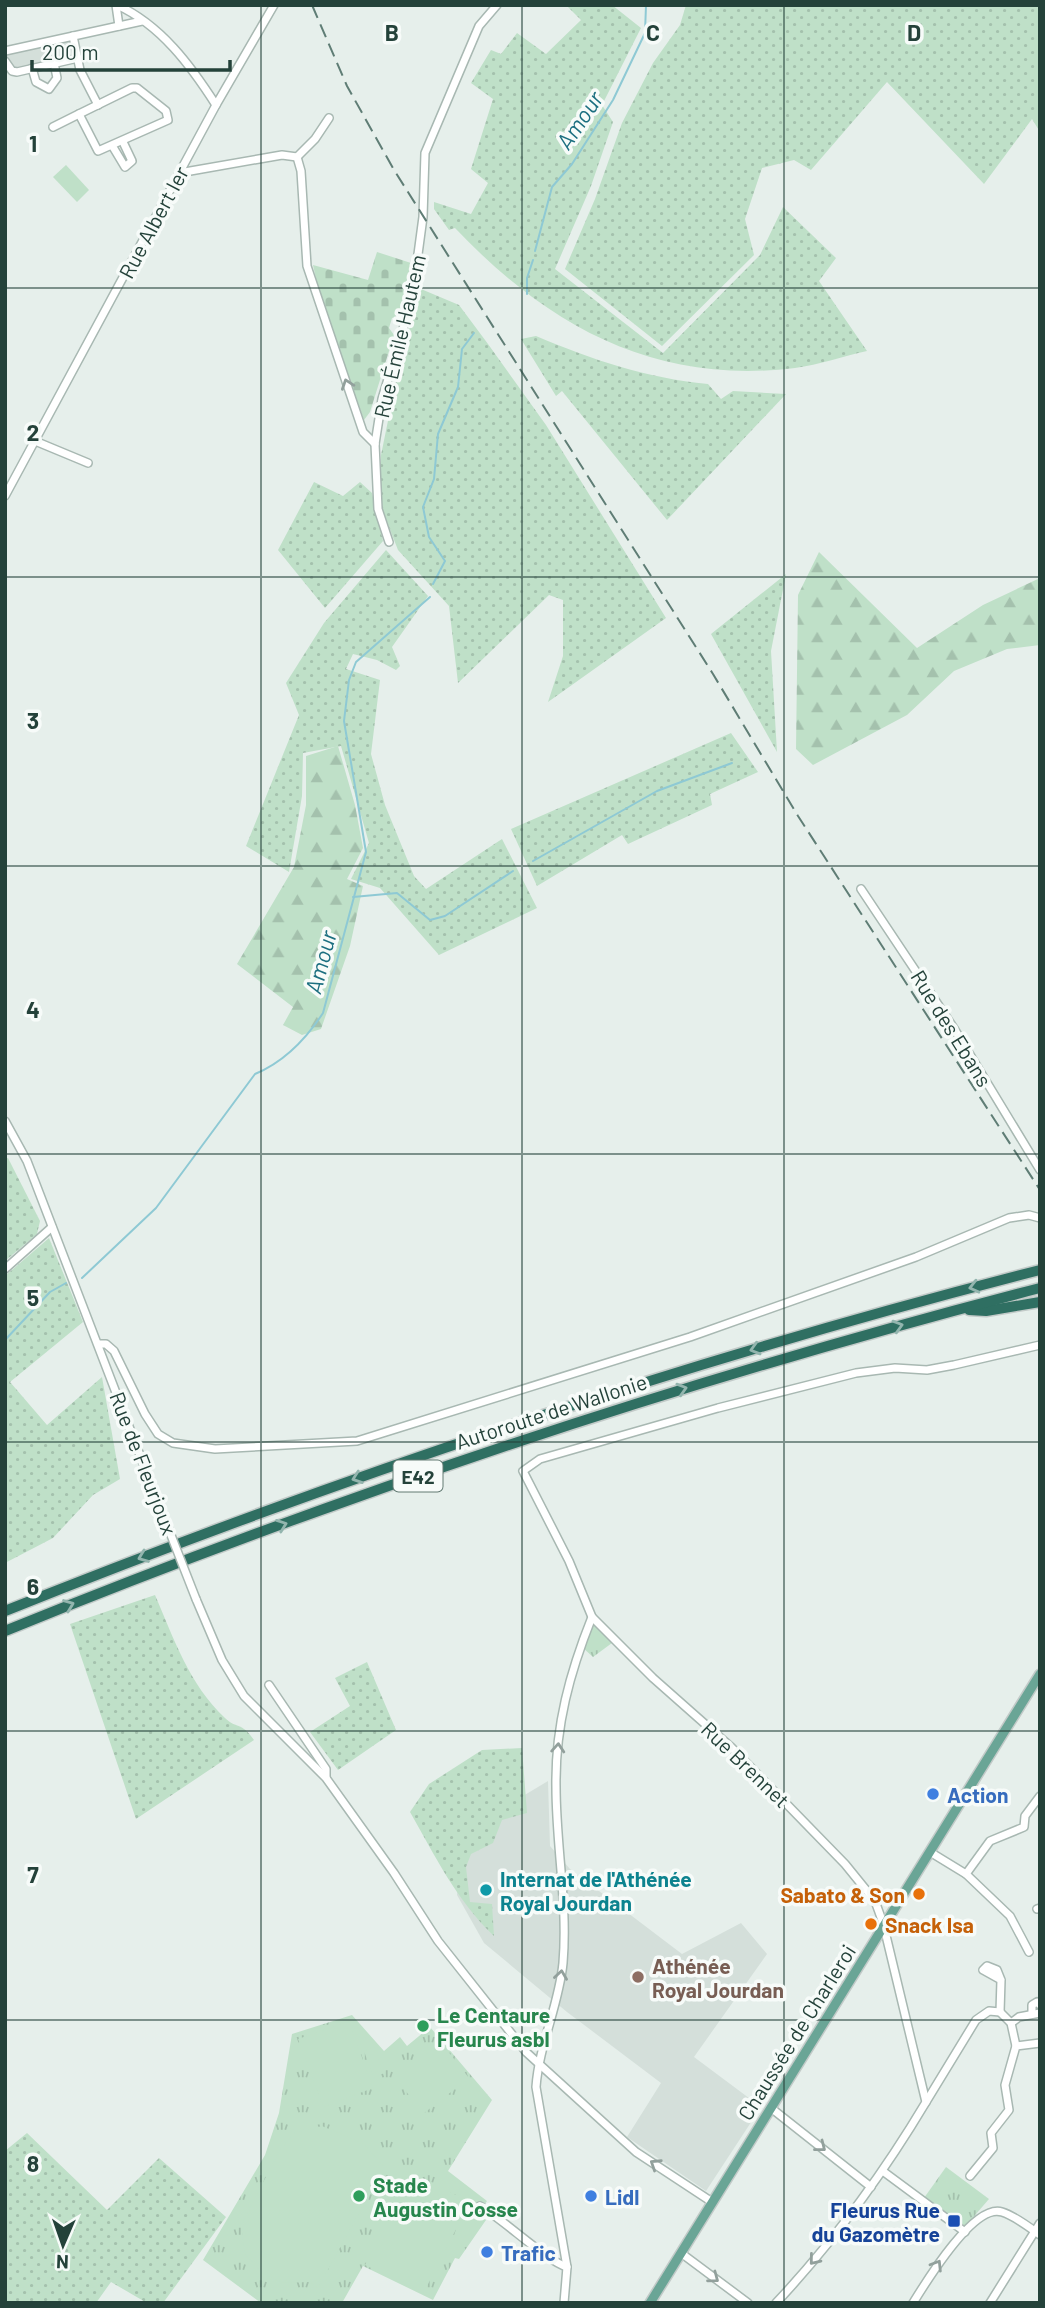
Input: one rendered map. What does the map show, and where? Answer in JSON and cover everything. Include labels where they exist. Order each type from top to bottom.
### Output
[{"type":"highway","name":"Autoroute de Wallonie","points":[[5,1611],[315,1493],[554,1411],[834,1325],[1040,1270]]},
{"type":"highway","name":"Autoroute de Wallonie","points":[[5,1631],[464,1460],[706,1382],[1040,1288]]},
{"type":"highway","points":[[957,1310],[986,1311],[1040,1302]]},
{"type":"main road","name":"Chaussée de Charleroi","points":[[650,2303],[883,1923],[1040,1674]]},
{"type":"street","points":[[117,5],[142,21],[181,55],[216,105]]},
{"type":"street","points":[[117,5],[119,26]]},
{"type":"street","name":"Rue Émile Hautem","points":[[390,542],[378,509],[375,444],[382,399],[412,299],[423,217],[425,153],[479,26],[497,5]]},
{"type":"street","name":"Rue Albert Ier","points":[[5,496],[270,7]]},
{"type":"street","points":[[5,51],[142,21]]},
{"type":"street","points":[[73,36],[78,58],[98,105]]},
{"type":"street","points":[[5,61],[12,71],[17,72],[78,58]]},
{"type":"street","points":[[32,68],[36,82],[49,89],[57,78],[54,63]]},
{"type":"street","points":[[53,127],[79,114],[135,87],[166,111],[169,120],[103,151],[96,149],[79,114]]},
{"type":"street","points":[[297,157],[315,139],[329,118]]},
{"type":"street","points":[[113,147],[125,167],[132,161],[123,142]]},
{"type":"street","points":[[179,173],[282,155],[297,157]]},
{"type":"street","points":[[297,157],[301,171],[307,266],[363,432],[375,444]]},
{"type":"street","points":[[35,441],[88,463]]},
{"type":"street","name":"Rue des Ebans","points":[[861,889],[955,1030],[1040,1170]]},
{"type":"street","name":"Rue de Fleurjoux","points":[[5,1121],[27,1161],[196,1599],[222,1660],[244,1696],[326,1778],[387,1863],[438,1941],[538,2065],[636,2152],[712,2202]]},
{"type":"street","points":[[99,1344],[106,1344],[114,1351],[145,1414],[158,1434],[173,1443],[215,1449],[357,1441],[690,1337],[916,1257],[1009,1218],[1029,1215],[1040,1218]]},
{"type":"street","points":[[5,1269],[52,1227]]},
{"type":"street","points":[[564,2303],[568,2267],[536,2087],[538,2065],[557,2000],[563,1962],[564,1910],[556,1788],[557,1748],[563,1703],[575,1659],[592,1617],[569,1561],[523,1471],[532,1463],[810,1384],[895,1368],[928,1370],[954,1366],[1040,1345]]},
{"type":"street","name":"Rue Brennet","points":[[592,1617],[653,1678],[731,1747],[845,1864],[875,1901],[883,1923],[926,2102]]},
{"type":"street","name":"Rue de Fleurjoux","points":[[269,1685],[326,1769],[326,1778]]},
{"type":"street","points":[[966,1874],[990,1841],[1024,1827],[1025,1816],[1040,1796]]},
{"type":"street","points":[[930,1852],[966,1874],[1010,1916],[1029,1952]]},
{"type":"street","points":[[1000,2012],[1001,1980]]},
{"type":"street","points":[[1011,2023],[1019,2017],[1036,2014],[1032,2005],[1037,2002],[1040,2005]]},
{"type":"street","points":[[776,2303],[813,2263],[884,2172],[976,2020],[989,2011],[1000,2012],[1011,2023],[1016,2046],[1004,2085],[1009,2110],[991,2133],[993,2148],[970,2176]]},
{"type":"street","points":[[1016,2046],[1040,2043]]},
{"type":"street","points":[[771,2108],[871,2187]]},
{"type":"street","points":[[884,2172],[965,2232]]},
{"type":"street","points":[[480,2206],[520,2232],[558,2264],[568,2267]]},
{"type":"street","points":[[913,2303],[946,2251],[989,2213],[997,2211],[1037,2233]]},
{"type":"street","points":[[990,2303],[1037,2233],[1040,2223]]},
{"type":"street","points":[[681,2253],[748,2303]]},
{"type":"shaded area","points":[[71,40],[75,56],[15,69],[5,58],[5,54]]},
{"type":"shaded area","name":"Athénée Royal Jourdan","points":[[548,1781],[550,1846],[570,1869],[682,1954],[741,1923],[767,1954],[694,2057],[761,2107],[706,2191],[627,2137],[661,2083],[567,2012],[484,1943],[457,1895],[461,1848],[498,1811]]},
{"type":"green space","points":[[566,5],[612,5],[641,28],[602,105],[613,122],[591,186],[555,269],[663,353],[760,255],[783,207],[836,258],[819,281],[867,351],[804,367],[744,371],[696,367],[651,357],[608,341],[567,320],[528,294],[455,228],[449,230],[434,209],[434,202],[471,214],[488,183],[471,169],[493,99],[471,83],[491,50],[501,54],[517,33],[546,54],[581,20]]},
{"type":"green space","points":[[686,5],[1040,5],[1040,132],[1032,119],[984,184],[887,82],[811,170],[794,160],[762,168],[745,219],[754,255],[662,346],[565,269],[595,199],[622,123],[653,63],[680,25]]},
{"type":"green space","points":[[66,165],[89,190],[77,202],[53,177]]},
{"type":"green space","points":[[377,252],[411,263],[405,304],[396,317],[392,318],[389,328],[394,335],[370,412],[364,420],[320,297],[313,265],[368,280]]},
{"type":"green space","points":[[421,289],[459,305],[546,425],[666,618],[548,702],[563,656],[563,600],[549,595],[458,683],[449,606],[398,550],[380,504],[381,455],[401,357]]},
{"type":"green space","points":[[536,336],[620,367],[708,384],[721,399],[733,391],[786,394],[667,520],[562,391],[556,396],[521,339]]},
{"type":"green space","points":[[314,482],[343,496],[360,482],[372,493],[383,541],[325,608],[278,550]]},
{"type":"green space","points":[[386,550],[428,596],[392,647],[400,666],[396,670],[377,660],[353,654],[346,669],[380,680],[371,754],[385,805],[414,876],[426,889],[502,839],[537,908],[439,955],[380,888],[351,879],[369,843],[341,746],[303,753],[302,796],[289,872],[246,846],[299,715],[286,683],[324,623]]},
{"type":"green space","points":[[819,552],[917,648],[983,605],[1040,578],[1040,645],[1007,649],[954,671],[907,715],[813,765],[796,749],[798,595]]},
{"type":"green space","points":[[786,574],[771,651],[777,752],[711,634]]},
{"type":"green space","points":[[731,733],[758,772],[710,794],[712,805],[628,844],[622,835],[537,886],[511,829]]},
{"type":"green space","points":[[338,746],[355,805],[363,848],[347,879],[363,886],[350,946],[321,1029],[302,1035],[283,1025],[293,1007],[237,964],[294,867],[306,805],[306,756]]},
{"type":"green space","points":[[8,1158],[40,1221],[37,1234],[5,1261],[5,1159]]},
{"type":"green space","points":[[49,1238],[83,1322],[10,1382],[47,1425],[102,1377],[120,1479],[93,1495],[53,1538],[5,1563],[5,1276]]},
{"type":"green space","points":[[155,1595],[176,1644],[202,1691],[225,1718],[246,1730],[254,1740],[136,1819],[70,1624]]},
{"type":"green space","points":[[594,1624],[612,1643],[593,1657],[582,1647]]},
{"type":"green space","points":[[367,1662],[396,1730],[338,1770],[310,1732],[350,1706],[335,1678]]},
{"type":"green space","points":[[522,1748],[527,1813],[502,1820],[493,1843],[471,1854],[466,1867],[470,1902],[492,1904],[494,1936],[458,1893],[410,1812],[429,1784],[482,1750]]},
{"type":"green space","points":[[352,2015],[384,2051],[400,2037],[407,2046],[430,2027],[492,2100],[448,2171],[487,2201],[478,2214],[486,2220],[459,2259],[455,2258],[433,2300],[363,2266],[342,2303],[261,2303],[203,2260],[265,2155],[279,2113],[292,2034]]},
{"type":"green space","points":[[349,2021],[373,2088],[323,2107],[298,2039]]},
{"type":"green space","points":[[373,2047],[385,2073],[373,2077],[364,2051]]},
{"type":"green space","points":[[447,2050],[469,2078],[423,2114],[402,2086]]},
{"type":"green space","points":[[322,2126],[364,2144],[384,2167],[318,2288],[310,2282],[282,2283],[262,2273],[245,2254],[242,2236],[244,2219],[280,2150],[295,2132]]},
{"type":"green space","points":[[27,2133],[107,2210],[159,2158],[226,2217],[163,2303],[147,2303],[111,2282],[96,2303],[5,2303],[5,2151]]},
{"type":"green space","points":[[946,2167],[989,2199],[964,2228],[924,2198]]},
{"type":"green space","points":[[412,2173],[470,2202],[423,2294],[365,2265]]},
{"type":"waterway","name":"Amour","points":[[535,251],[552,187],[572,164],[613,100],[645,33],[646,5]]},
{"type":"waterway","name":"Amour","points":[[527,294],[527,278],[533,260]]},
{"type":"waterway","name":"Amour","points":[[433,584],[445,561],[429,537],[423,507],[434,479],[438,434],[458,387],[462,349],[474,333]]},
{"type":"waterway","name":"Amour","points":[[82,1278],[156,1208],[255,1074],[294,1049],[323,1013],[366,852],[344,721],[349,680],[356,662],[430,597]]},
{"type":"waterway","points":[[533,861],[657,791],[732,763]]},
{"type":"waterway","points":[[353,897],[397,893],[430,920],[445,916],[513,871]]},
{"type":"waterway","name":"Amour","points":[[5,1340],[50,1292],[66,1283]]},
{"type":"railway","points":[[312,5],[347,86],[394,170],[713,674],[798,816],[1040,1190]]},
{"type":"place","name":"Action","points":[[933,1794]]},
{"type":"place","name":"Internat de l'Athénée Royal Jourdan","points":[[486,1890]]},
{"type":"place","name":"Sabato & Son","points":[[919,1894]]},
{"type":"place","name":"Snack Isa","points":[[871,1924]]},
{"type":"place","name":"Athénée Royal Jourdan","points":[[638,1977]]},
{"type":"place","name":"Le Centaure Fleurus asbl","points":[[423,2026]]},
{"type":"place","name":"Stade Augustin Cosse","points":[[359,2196]]},
{"type":"place","name":"Lidl","points":[[591,2196]]},
{"type":"place","name":"Fleurus Rue du Gazomètre","points":[[954,2221]]},
{"type":"place","name":"Trafic","points":[[487,2252]]}]
